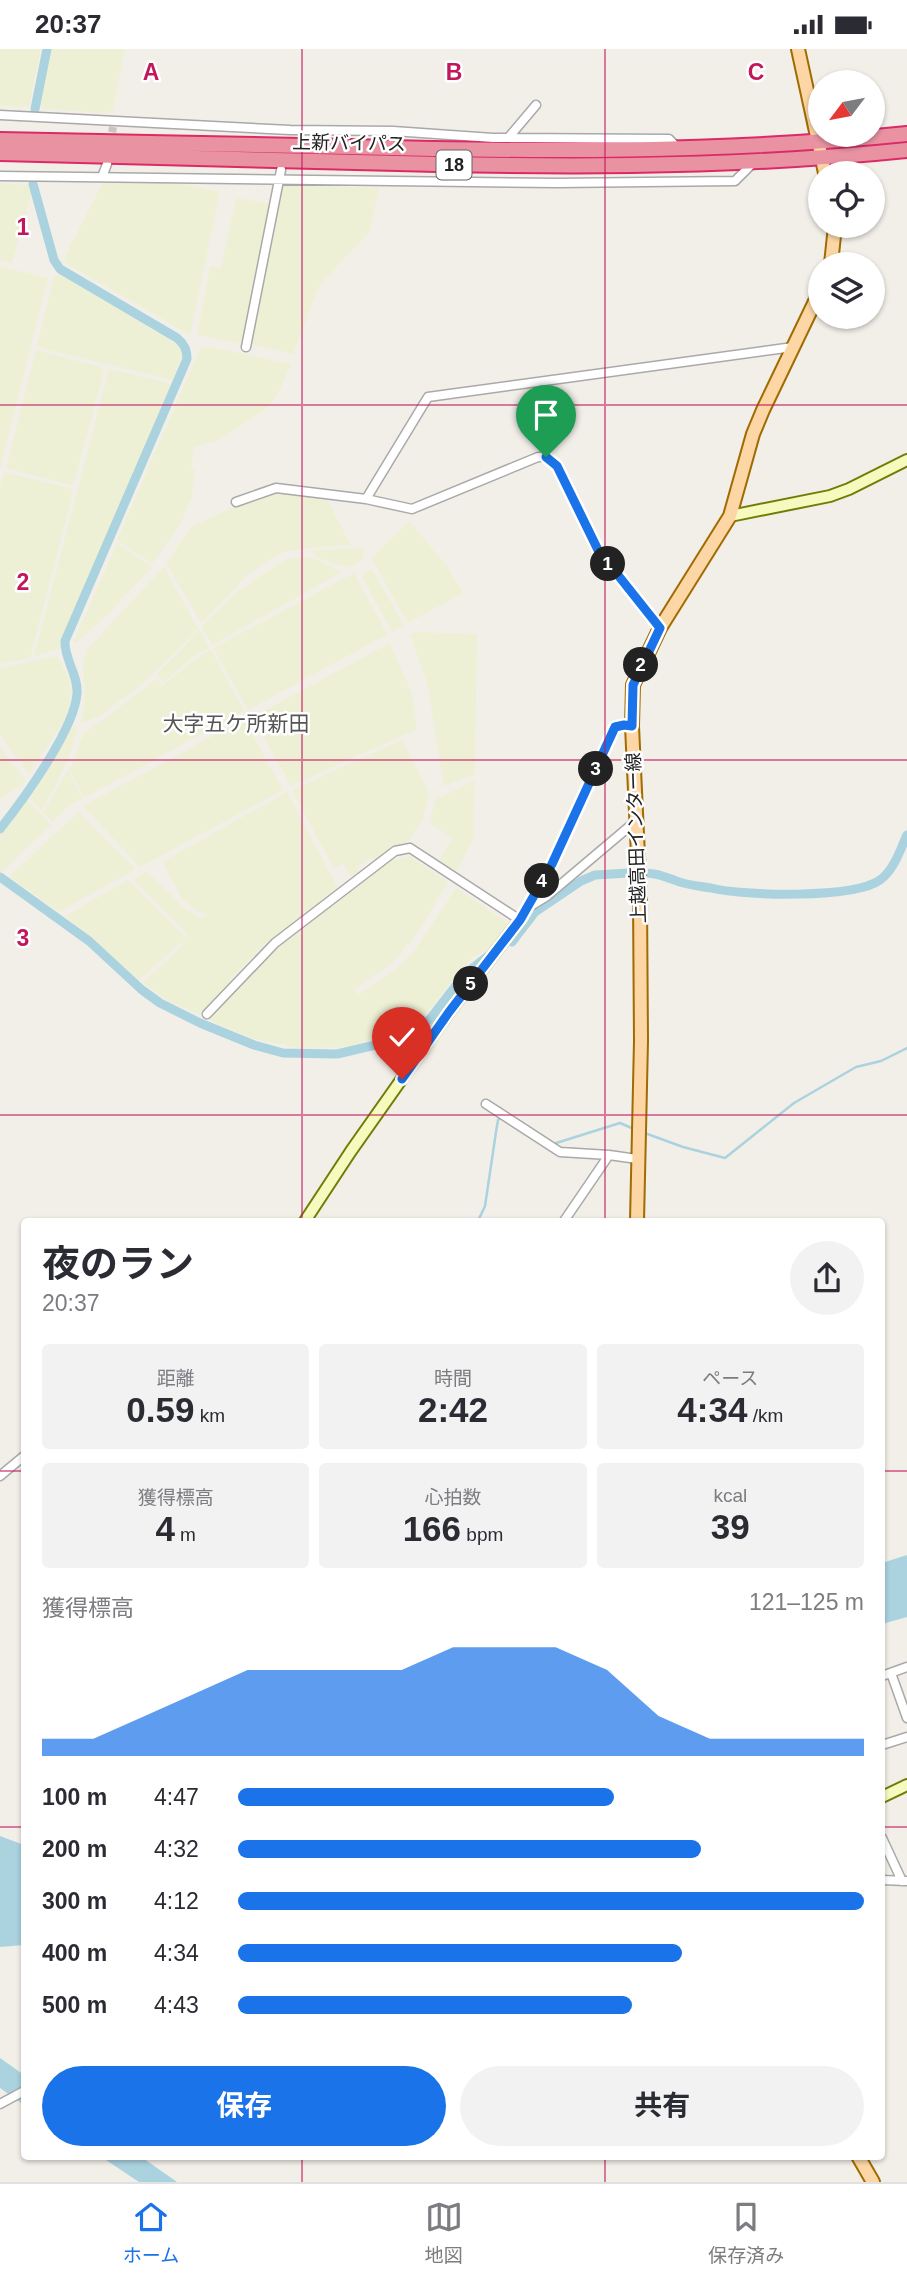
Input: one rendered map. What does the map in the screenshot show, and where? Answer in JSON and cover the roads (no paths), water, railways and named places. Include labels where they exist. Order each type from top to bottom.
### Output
[{"type":"highway","name":"上新バイパス","points":[[886,136],[907,134]]},
{"type":"highway","name":"上新バイパス","points":[[0,139],[488,151],[808,143]]},
{"type":"highway","name":"上新バイパス","points":[[849,161],[907,150]]},
{"type":"highway","name":"上新バイパス","points":[[0,153],[489,166],[656,165],[755,161],[808,165]]},
{"type":"main road","points":[[797,49],[808,98]]},
{"type":"main road","name":"上越高田インター線","points":[[637,1218],[641,1041],[640,899],[632,726],[633,685],[660,628],[730,516],[753,434],[808,316]]},
{"type":"main road","points":[[860,2160],[873,2182]]},
{"type":"street","points":[[509,137],[536,105]]},
{"type":"street","points":[[0,115],[289,134],[393,131],[494,141],[509,137],[669,139],[678,148]]},
{"type":"street","points":[[0,176],[557,183],[735,181],[755,161]]},
{"type":"street","points":[[102,177],[107,164]]},
{"type":"street","points":[[246,347],[281,170]]},
{"type":"street","points":[[366,499],[428,397],[793,347]]},
{"type":"street","points":[[236,502],[276,488],[366,499],[412,509],[538,457],[546,457],[557,466],[598,550],[660,628]]},
{"type":"street","points":[[730,516],[830,496],[907,460]]},
{"type":"street","points":[[306,1218],[449,1012],[520,920],[552,864],[615,727],[632,726]]},
{"type":"street","points":[[527,908],[547,896],[637,820]]},
{"type":"street","points":[[207,1014],[275,943],[395,851],[410,848],[520,920]]},
{"type":"street","points":[[486,1104],[560,1152],[637,1159]]},
{"type":"street","points":[[566,1218],[609,1155]]},
{"type":"street","points":[[0,1476],[21,1458]]},
{"type":"street","points":[[907,1667],[886,1674],[907,1718]]},
{"type":"street","points":[[885,1744],[907,1737]]},
{"type":"street","points":[[885,1796],[907,1785]]},
{"type":"street","points":[[885,1844],[905,1881]]},
{"type":"street","points":[[885,1880],[905,1881]]},
{"type":"street","points":[[0,2104],[21,2093]]},
{"type":"water","points":[[907,1555],[907,1617],[885,1623],[885,1562]]},
{"type":"water","points":[[0,1836],[21,1844],[21,1945],[0,1947]]},
{"type":"water","points":[[0,2058],[21,2073],[21,2103],[0,2088]]},
{"type":"water","points":[[106,2160],[146,2160],[177,2182],[139,2182]]},
{"type":"waterway","points":[[35,109],[47,49]]},
{"type":"waterway","points":[[0,829],[46,764],[74,708],[77,686],[65,641],[187,359],[185,347],[177,338],[60,269],[54,260],[33,184]]},
{"type":"waterway","points":[[643,873],[692,885],[748,893],[798,894],[847,890],[866,886],[885,876],[907,835]]},
{"type":"waterway","points":[[512,942],[535,912],[581,881],[595,875],[629,873]]},
{"type":"waterway","points":[[0,877],[89,941],[160,1003],[254,1045],[283,1053],[337,1054],[397,1040],[430,1019],[464,975],[489,955]]},
{"type":"waterway","points":[[642,1132],[725,1158],[794,1103],[856,1067],[881,1061],[907,1048]]},
{"type":"waterway","points":[[479,1218],[485,1206],[498,1120],[502,1116]]},
{"type":"waterway","points":[[553,1144],[620,1123],[636,1130]]},
{"type":"tunnel","points":[[110,144],[113,127]]},
{"type":"district","name":"大字五ケ所新田","points":[[236,723]]}]
